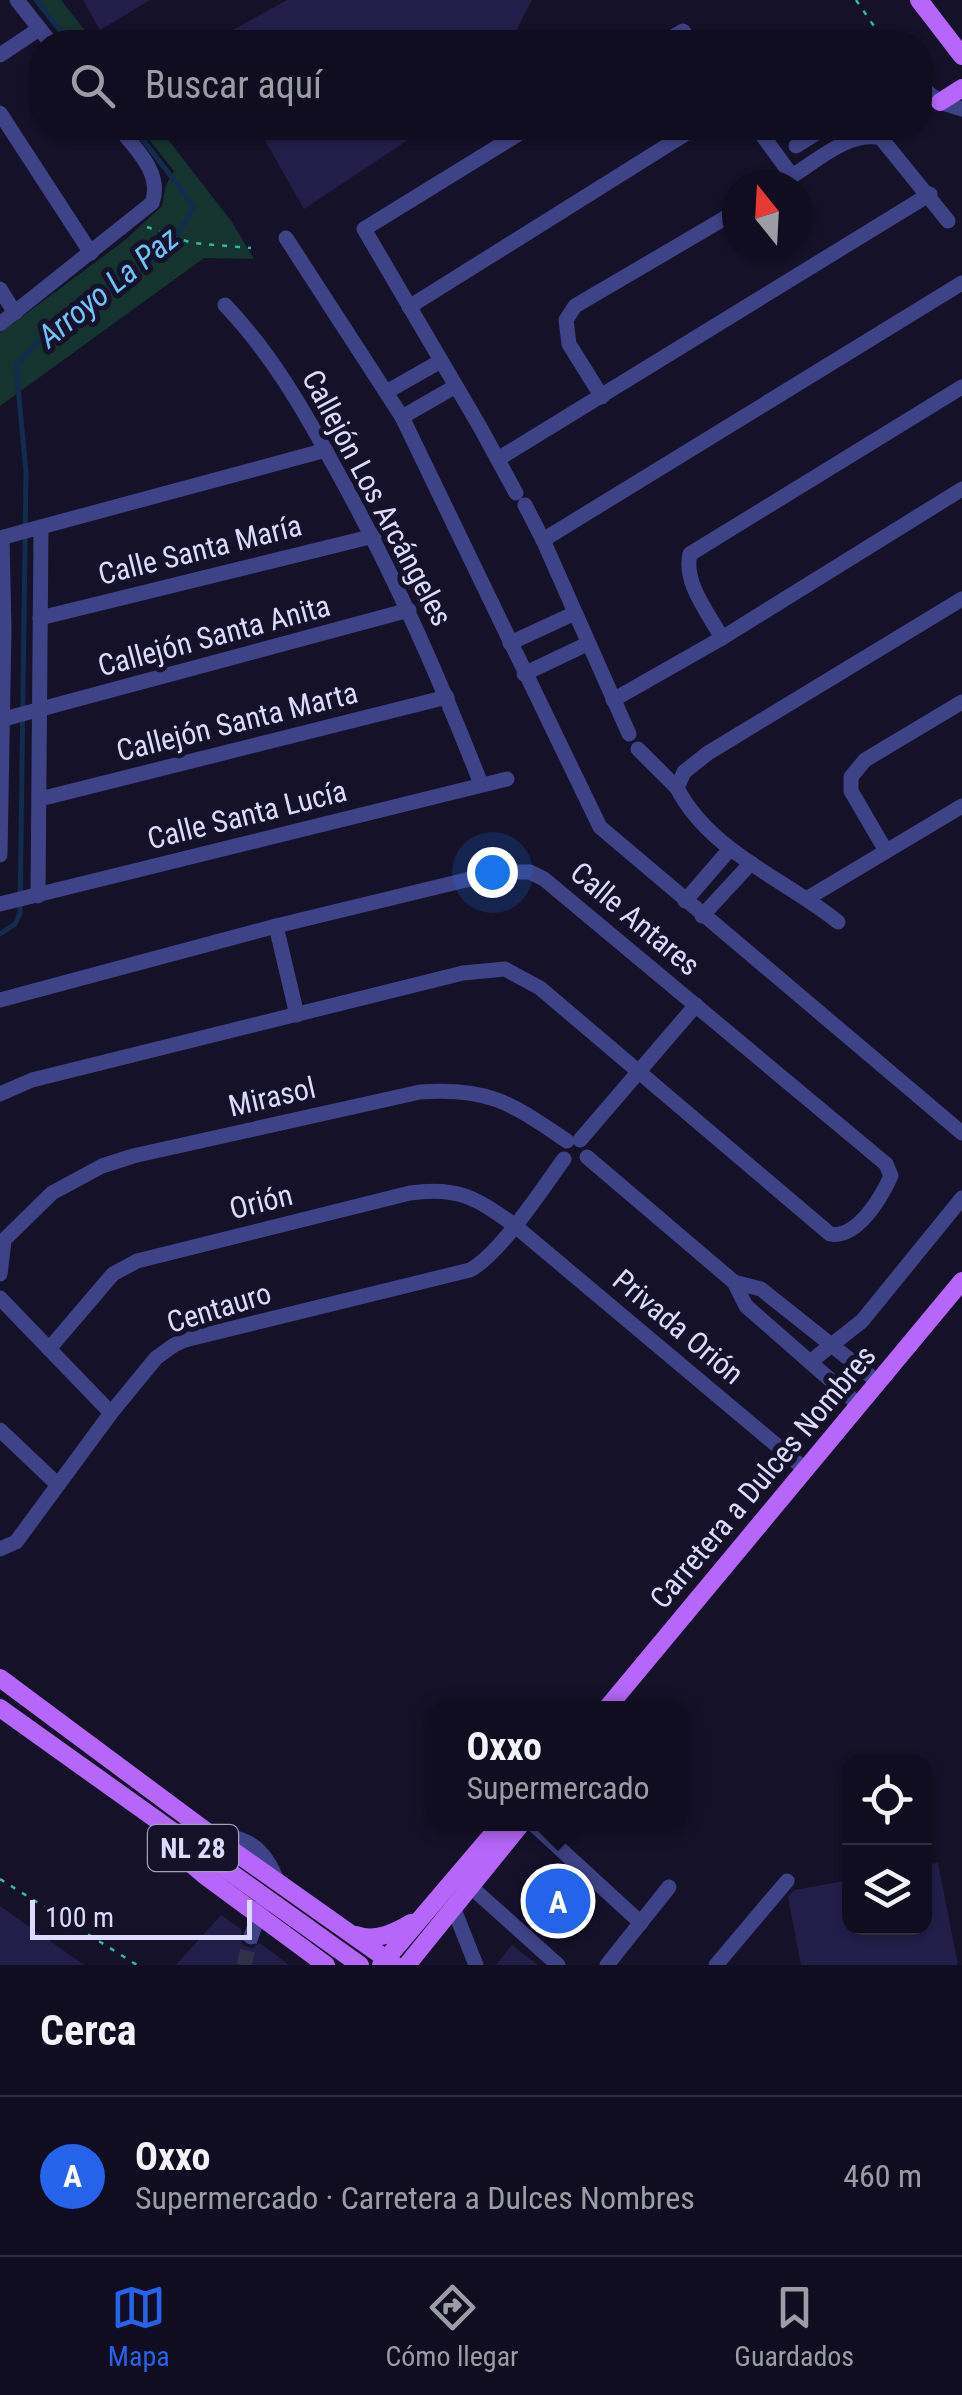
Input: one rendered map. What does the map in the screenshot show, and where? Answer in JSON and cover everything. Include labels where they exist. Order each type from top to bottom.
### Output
[{"type":"main road","points":[[919,0],[962,56]]},
{"type":"main road","points":[[940,102],[962,88]]},
{"type":"main road","name":"Carretera a Dulces Nombres","points":[[613,1701],[962,1281]]},
{"type":"main road","points":[[0,1678],[387,1963],[427,1924],[495,1831]]},
{"type":"main road","name":"NL 28","points":[[0,1708],[330,1957],[360,1965]]},
{"type":"main road","points":[[345,1931],[366,1939],[427,1924],[453,1907],[515,1831]]},
{"type":"main road","points":[[407,1965],[427,1924]]},
{"type":"main road","points":[[424,1965],[427,1924]]},
{"type":"main road","points":[[330,1957],[348,1965]]},
{"type":"street","points":[[16,0],[39,29]]},
{"type":"street","points":[[0,55],[30,35]]},
{"type":"street","points":[[932,96],[962,109]]},
{"type":"street","points":[[0,112],[91,253]]},
{"type":"street","points":[[0,324],[152,204],[155,180],[127,140]]},
{"type":"street","points":[[509,140],[364,230],[543,540],[634,742],[678,788],[696,816],[730,849],[808,898],[838,922]]},
{"type":"street","points":[[409,306],[676,140]]},
{"type":"street","points":[[763,140],[779,170]]},
{"type":"street","points":[[796,146],[806,140]]},
{"type":"street","points":[[803,170],[852,140]]},
{"type":"street","points":[[883,140],[948,220]]},
{"type":"street","points":[[498,459],[930,194]]},
{"type":"street","points":[[602,397],[569,344],[566,320],[575,306],[722,219]]},
{"type":"street","points":[[286,238],[402,417],[600,827],[962,1133]]},
{"type":"street","points":[[543,540],[962,282]]},
{"type":"street","points":[[0,289],[15,312]]},
{"type":"street","name":"Callejón Los Arcángeles","points":[[226,306],[254,334],[374,536],[482,784]]},
{"type":"street","points":[[388,391],[441,360]]},
{"type":"street","points":[[402,417],[456,386]]},
{"type":"street","points":[[722,638],[689,574],[690,554],[962,387]]},
{"type":"street","points":[[0,855],[4,537],[326,450]]},
{"type":"street","points":[[613,700],[722,638],[962,489]]},
{"type":"street","points":[[36,529],[40,618],[36,897]]},
{"type":"street","name":"Calle Santa María","points":[[40,618],[374,536]]},
{"type":"street","points":[[678,788],[684,772],[708,753],[962,599]]},
{"type":"street","name":"Callejón Santa Anita","points":[[4,719],[409,610]]},
{"type":"street","points":[[510,644],[574,614]]},
{"type":"street","points":[[524,674],[587,644]]},
{"type":"street","name":"Callejón Santa Marta","points":[[40,799],[447,698]]},
{"type":"street","points":[[886,851],[855,800],[851,777],[865,760],[962,702]]},
{"type":"street","name":"Calle Santa Lucía","points":[[1,904],[507,779]]},
{"type":"street","points":[[808,898],[962,806]]},
{"type":"street","points":[[685,901],[730,849]]},
{"type":"street","points":[[702,916],[751,863]]},
{"type":"street","name":"Calle Antares","points":[[0,1000],[276,926],[499,872],[530,872],[544,879],[890,1170],[889,1182],[855,1228],[830,1234],[639,1072]]},
{"type":"street","points":[[276,926],[297,1014]]},
{"type":"street","points":[[0,1094],[32,1080],[297,1014],[463,973],[505,969],[540,988],[639,1072]]},
{"type":"street","points":[[586,1157],[576,1164],[564,1159],[562,1153],[696,1005]]},
{"type":"street","name":"Mirasol","points":[[0,1274],[2,1242],[52,1192],[102,1166],[133,1156],[420,1092],[452,1090],[486,1094],[516,1106],[574,1141]]},
{"type":"street","points":[[574,1141],[586,1144],[586,1157],[734,1282],[746,1306],[859,1405]]},
{"type":"street","name":"Centauro","points":[[5,1548],[156,1358],[174,1345],[461,1274],[477,1266],[514,1225],[564,1159]]},
{"type":"street","name":"Orión","points":[[48,1349],[113,1274],[137,1261],[435,1190],[456,1191],[477,1199],[514,1225]]},
{"type":"street","points":[[810,1362],[862,1321],[962,1198]]},
{"type":"street","name":"Privada Orión","points":[[514,1225],[806,1470]]},
{"type":"street","points":[[734,1282],[760,1289],[878,1382]]},
{"type":"street","points":[[0,1298],[111,1413]]},
{"type":"street","points":[[0,1430],[58,1484]]},
{"type":"street","points":[[542,1831],[640,1922]]},
{"type":"street","points":[[716,1965],[787,1881]]},
{"type":"street","points":[[470,1886],[547,1962]]},
{"type":"street","points":[[607,1965],[669,1887]]},
{"type":"street","points":[[252,1937],[262,1907]]},
{"type":"street","points":[[453,1907],[476,1965]]},
{"type":"path","points":[[856,0],[876,30]]},
{"type":"path","points":[[131,222],[192,242],[251,248]]},
{"type":"path","points":[[0,1880],[137,1965]]},
{"type":"green space","points":[[38,0],[61,0],[85,30],[62,30]]},
{"type":"green space","points":[[149,140],[168,140],[232,222],[254,259],[204,258],[0,406],[0,333],[124,241],[162,206],[166,185],[174,171]]},
{"type":"building","points":[[83,0],[150,0],[100,30]]},
{"type":"building","points":[[287,0],[532,0],[516,30],[233,30]]},
{"type":"building","points":[[265,140],[408,140],[304,209]]},
{"type":"building","points":[[938,1863],[958,1965],[801,1965],[788,1897],[794,1890],[842,1881],[842,1935],[932,1935],[932,1864]]},
{"type":"building","points":[[553,1878],[583,1905],[562,1930],[538,1908],[537,1897]]},
{"type":"building","points":[[0,1906],[84,1965],[0,1965]]},
{"type":"building","points":[[221,1915],[242,1930],[243,1945],[252,1948],[260,1943],[289,1965],[176,1965]]},
{"type":"building","points":[[512,1945],[538,1965],[496,1965]]},
{"type":"waterway","name":"Arroyo La Paz","points":[[36,0],[60,30]]},
{"type":"waterway","name":"Arroyo La Paz","points":[[143,140],[183,192]]},
{"type":"waterway","name":"Arroyo La Paz","points":[[0,934],[15,924],[20,914],[26,472],[16,365],[49,332],[130,279],[166,248],[193,207],[183,192]]},
{"type":"tunnel","points":[[244,1965],[251,1937]]},
{"type":"place","name":"Oxxo","points":[[558,1901]]}]
